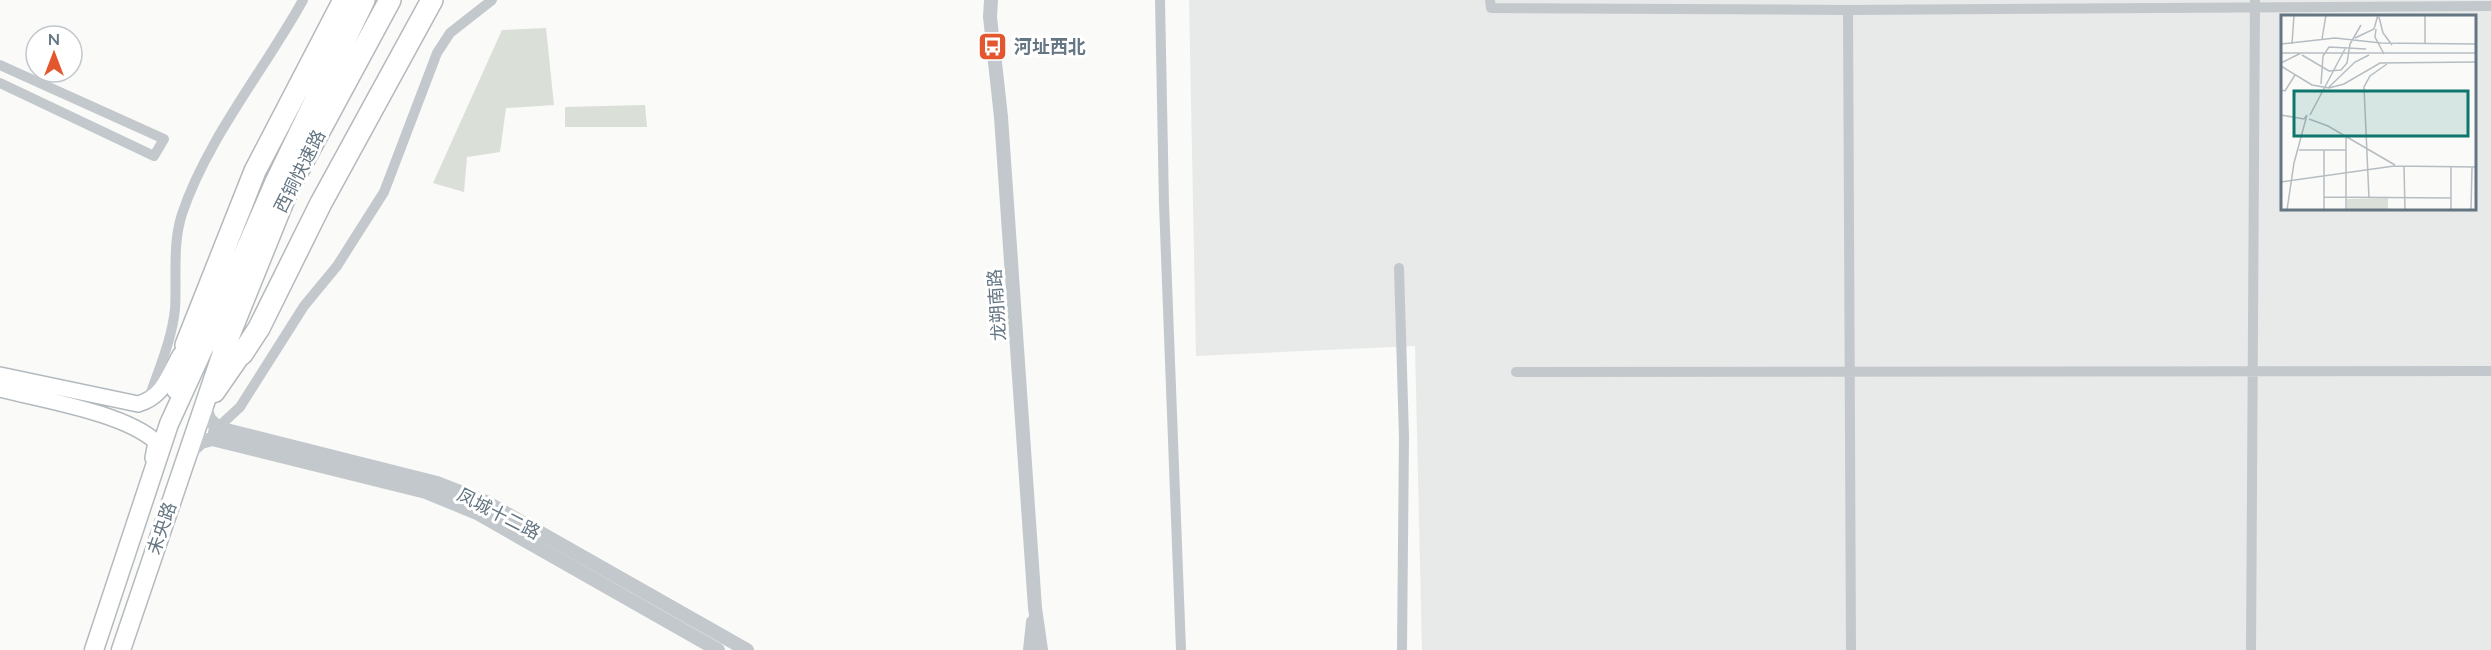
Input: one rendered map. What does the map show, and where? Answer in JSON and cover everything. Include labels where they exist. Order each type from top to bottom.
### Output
[{"type":"highway","points":[[186,345],[255,171],[344,0]]},
{"type":"highway","name":"西铜快速路","points":[[224,348],[276,182],[364,0]]},
{"type":"highway","name":"西铜快速路","points":[[224,348],[288,189],[390,0]]},
{"type":"highway","points":[[224,348],[259,328],[321,203],[432,0]]},
{"type":"main road","points":[[0,375],[138,404],[148,401],[159,392],[186,345]]},
{"type":"main road","points":[[169,424],[186,345]]},
{"type":"main road","points":[[169,424],[224,348]]},
{"type":"main road","name":"未央路","points":[[122,650],[224,348]]},
{"type":"main road","points":[[0,389],[144,430],[156,442],[150,476]]},
{"type":"main road","name":"未央路","points":[[94,650],[169,424]]},
{"type":"street","points":[[148,401],[167,345],[175,310],[176,243],[182,214],[197,180],[237,105],[276,49],[303,0]]},
{"type":"street","points":[[186,457],[240,407],[304,306],[337,266],[384,192],[437,53],[450,33],[492,0]]},
{"type":"street","name":"龙朔南路","points":[[991,0],[990,17],[1001,117],[1035,608],[1041,650]]},
{"type":"street","points":[[1160,0],[1164,204],[1181,650]]},
{"type":"street","points":[[1490,0],[1491,8],[1848,10],[2255,4],[2491,6]]},
{"type":"street","points":[[2251,650],[2255,4]]},
{"type":"street","points":[[1848,10],[1851,650]]},
{"type":"street","points":[[0,64],[164,139],[154,156],[0,83]]},
{"type":"street","points":[[1399,268],[1404,437],[1402,650]]},
{"type":"street","points":[[1516,372],[2491,371]]},
{"type":"street","points":[[205,407],[209,419],[218,428]]},
{"type":"street","name":"凤城十二路","points":[[218,428],[437,483],[486,502],[741,648]]},
{"type":"street","name":"凤城十二路","points":[[201,442],[212,439],[426,492],[477,513],[718,650]]},
{"type":"street","name":"龙朔南路","points":[[1030,650],[1035,608]]},
{"type":"shaded area","points":[[1189,0],[2491,0],[2491,650],[1422,650],[1415,346],[1196,356]]},
{"type":"shaded area","points":[[546,28],[554,105],[506,108],[500,152],[467,157],[464,192],[433,183],[502,30]]},
{"type":"shaded area","points":[[645,105],[647,127],[565,127],[565,107]]},
{"type":"place","name":"河址西北","points":[[993,46]]}]
